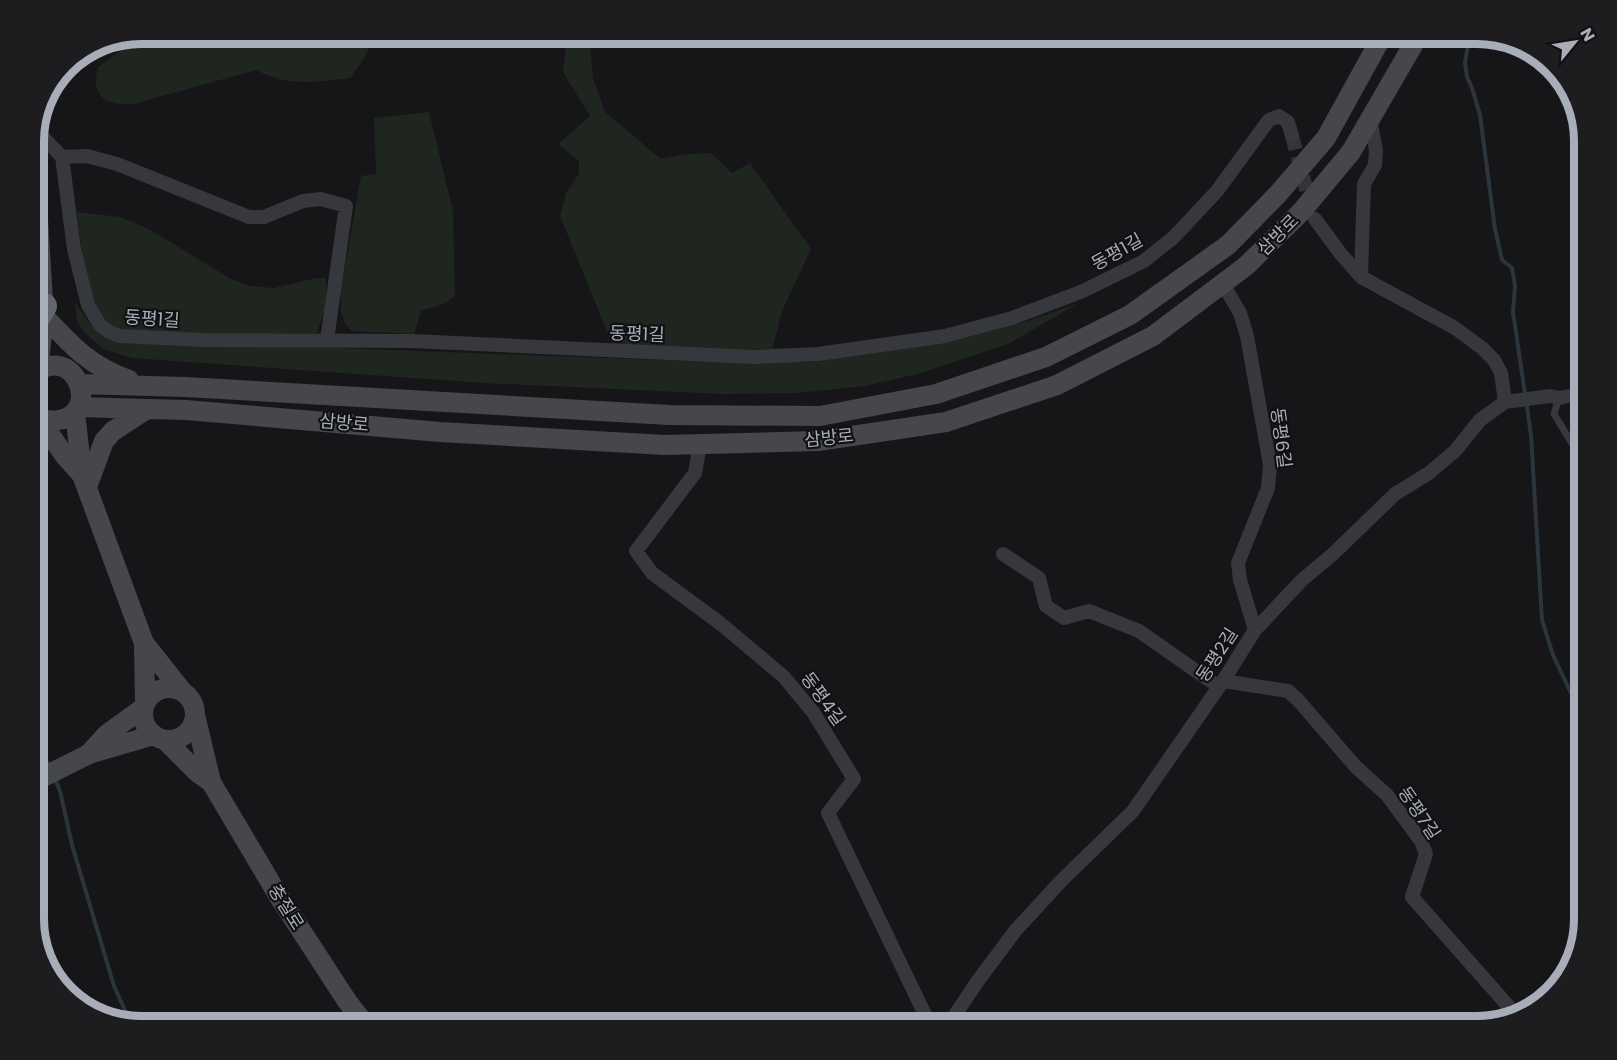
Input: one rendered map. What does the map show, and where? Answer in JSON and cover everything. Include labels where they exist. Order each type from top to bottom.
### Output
[{"type":"street","name":"삼방로","points":[[44,367],[58,366],[76,378],[140,385],[680,416],[820,416],[936,394],[1047,357],[1130,315],[1228,245],[1278,194],[1326,138],[1378,44]]},
{"type":"street","name":"삼방로","points":[[44,419],[63,420],[76,409],[186,410],[464,433],[665,445],[818,441],[946,422],[1057,385],[1152,336],[1246,266],[1301,212],[1351,152],[1414,44]]},
{"type":"street","name":"동평1길","points":[[62,157],[74,249],[82,290],[93,318],[109,332],[120,336],[204,340],[411,340],[754,357],[818,354],[945,336],[1032,310],[1083,291],[1144,261],[1174,237],[1217,191],[1269,120],[1279,116],[1288,122],[1292,136]]},
{"type":"street","points":[[1361,277],[1364,184],[1375,165],[1376,150],[1370,119]]},
{"type":"street","points":[[44,135],[62,157],[87,156],[117,164],[249,217],[264,217],[303,201],[321,200],[346,206],[327,340]]},
{"type":"street","points":[[1315,219],[1361,277],[1455,328],[1482,348],[1494,360],[1511,400],[1574,394]]},
{"type":"street","name":"동평6길","points":[[1223,284],[1240,313],[1247,336],[1270,465],[1268,488],[1238,563],[1239,580],[1255,630]]},
{"type":"street","points":[[44,320],[88,359],[107,372],[140,385]]},
{"type":"street","points":[[44,323],[76,378],[81,396],[76,409],[84,481],[144,643],[192,702],[195,715],[185,734],[179,738],[159,737],[89,754],[46,776]]},
{"type":"street","name":"동평2길","points":[[954,1016],[1015,931],[1061,880],[1133,811],[1221,684],[1255,630],[1302,580],[1334,554],[1395,494],[1429,473],[1455,452],[1480,420],[1511,400]]},
{"type":"street","points":[[84,481],[105,441],[113,431],[147,409]]},
{"type":"street","points":[[44,427],[84,481]]},
{"type":"street","name":"동평4길","points":[[700,444],[695,473],[636,551],[652,573],[721,624],[784,677],[819,721],[854,779],[828,813],[926,1016]]},
{"type":"street","points":[[1003,554],[1039,578],[1046,606],[1064,618],[1089,612],[1140,631],[1221,684]]},
{"type":"street","points":[[144,643],[144,722],[159,737]]},
{"type":"street","name":"동평7길","points":[[1221,684],[1288,692],[1298,700],[1356,766],[1387,795],[1421,841],[1426,854],[1412,897],[1511,1010]]},
{"type":"street","points":[[89,754],[107,734],[144,705],[149,696],[161,688],[168,687],[182,691]]},
{"type":"street","name":"충절로","points":[[195,715],[211,782],[278,895],[359,1016]]},
{"type":"street","name":"충절로","points":[[159,737],[211,782]]},
{"type":"lane","points":[[1554,397],[1554,414],[1574,447]]},
{"type":"shaded area","points":[[370,44],[364,59],[350,78],[302,82],[280,79],[256,70],[134,104],[115,103],[102,98],[96,86],[98,67],[129,45]]},
{"type":"shaded area","points":[[566,44],[591,44],[593,78],[605,112],[661,159],[686,154],[711,153],[732,173],[750,163],[811,249],[783,309],[772,349],[708,351],[613,346],[560,216],[566,193],[579,174],[579,161],[558,144],[590,116],[563,72]]},
{"type":"shaded area","points":[[429,112],[453,211],[455,296],[443,304],[421,311],[414,334],[352,331],[345,324],[341,311],[341,289],[361,176],[376,174],[374,118]]},
{"type":"shaded area","points":[[77,212],[120,217],[149,229],[231,279],[250,286],[274,288],[316,278],[326,278],[326,305],[317,333],[127,333],[113,328],[101,316],[89,289],[82,257]]},
{"type":"shaded area","points":[[75,303],[92,326],[105,336],[312,347],[714,362],[811,362],[962,339],[1031,320],[1079,303],[1008,344],[918,374],[865,386],[798,393],[722,394],[484,383],[132,358],[103,349],[86,334],[77,322]]},
{"type":"waterway","points":[[1468,44],[1465,63],[1467,77],[1480,115],[1495,229],[1502,260],[1512,268],[1515,286],[1513,312],[1531,435],[1542,620],[1553,655],[1574,700]]},
{"type":"waterway","points":[[44,756],[50,768]]},
{"type":"waterway","points":[[54,777],[60,791],[72,845],[114,986],[127,1015]]},
{"type":"tunnel","points":[[1292,136],[1311,206]]}]
